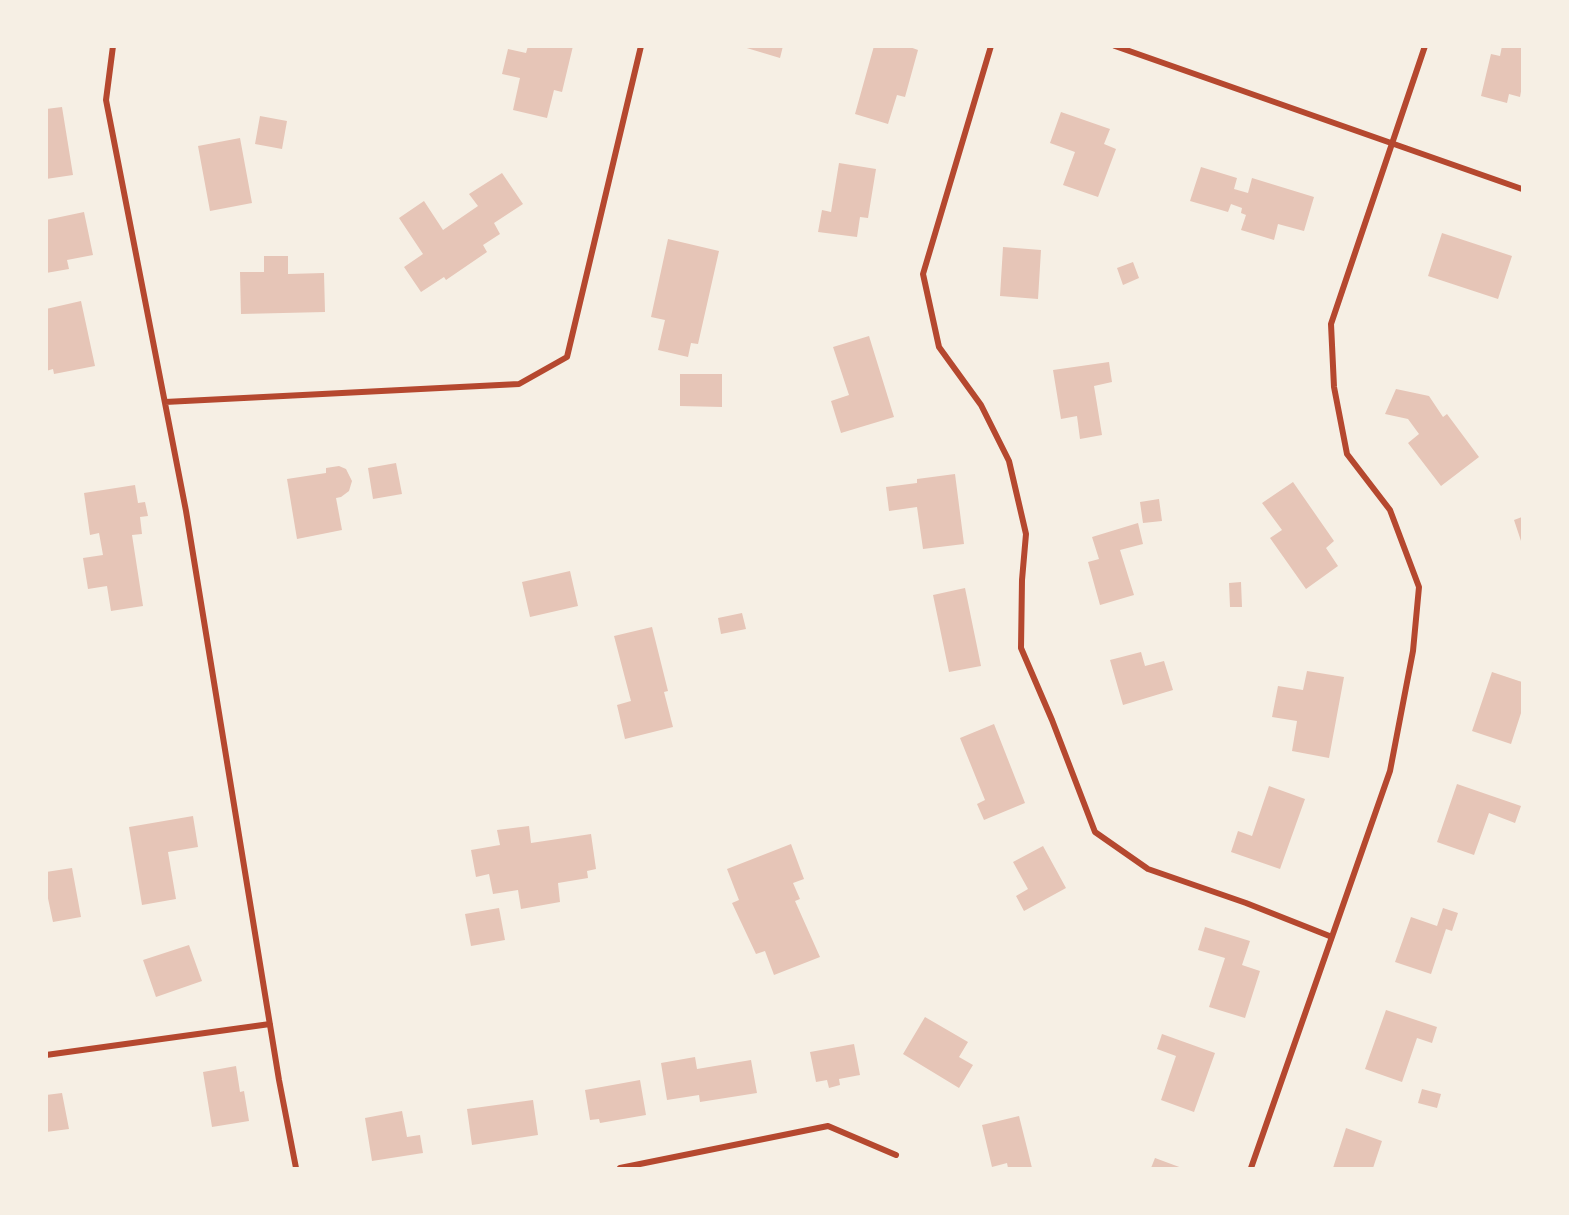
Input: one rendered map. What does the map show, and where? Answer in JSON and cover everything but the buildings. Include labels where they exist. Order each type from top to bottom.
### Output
[{"type":"street","points":[[113,46],[106,100],[186,511],[270,1024],[296,1168]]},
{"type":"street","points":[[165,402],[519,384],[567,357],[641,46]]},
{"type":"street","points":[[991,46],[923,274],[939,347],[981,405],[1009,461],[1026,534],[1022,580],[1021,648],[1052,720],[1095,832],[1148,869],[1246,903],[1332,937]]},
{"type":"street","points":[[1115,46],[1522,189]]},
{"type":"street","points":[[1251,1168],[1390,771],[1413,651],[1419,587],[1390,510],[1347,454],[1334,387],[1331,324],[1425,46]]},
{"type":"street","points":[[46,1055],[270,1024]]},
{"type":"street","points":[[620,1168],[828,1126],[896,1155]]}]
